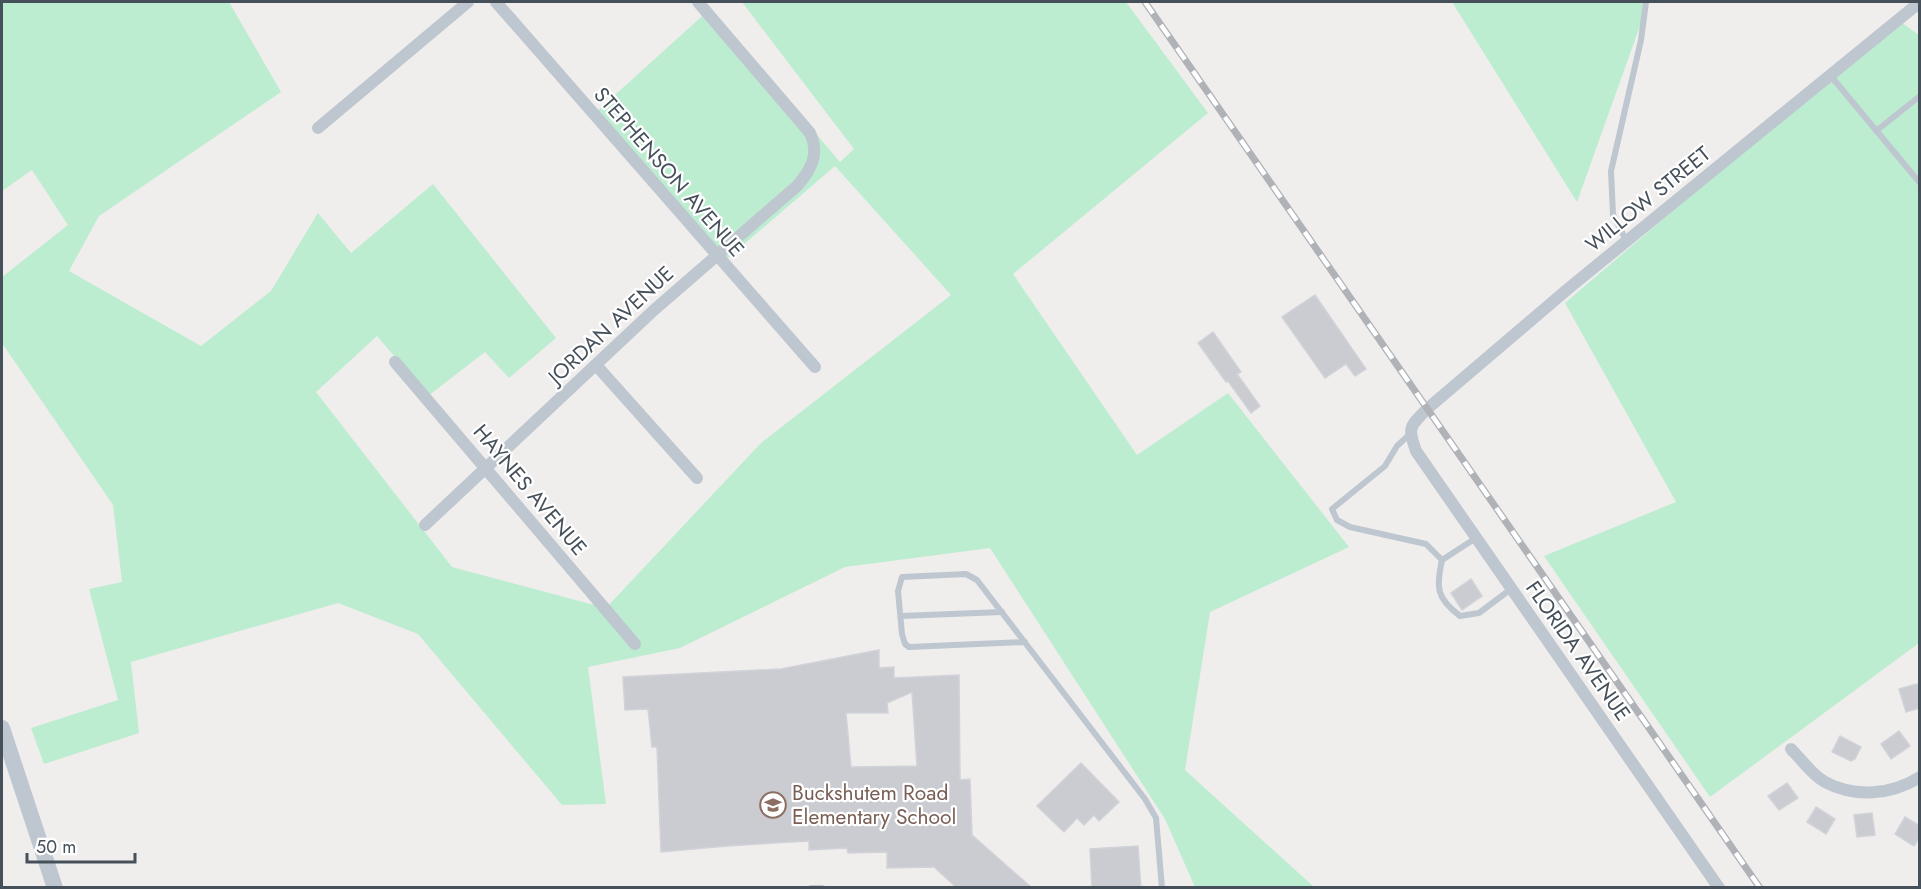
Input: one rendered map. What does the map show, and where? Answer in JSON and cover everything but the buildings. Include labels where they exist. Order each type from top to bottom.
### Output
[{"type":"street","points":[[318,128],[468,2]]},
{"type":"street","name":"STEPHENSON AVENUE","points":[[496,2],[814,367]]},
{"type":"street","name":"JORDAN AVENUE","points":[[425,525],[654,310],[797,186],[809,171],[815,152],[813,140],[804,125],[698,2]]},
{"type":"street","name":"WILLOW STREET","points":[[1410,434],[1412,425],[1427,409],[1627,241],[1920,2]]},
{"type":"street","name":"HAYNES AVENUE","points":[[395,362],[635,644]]},
{"type":"street","points":[[596,365],[697,478]]},
{"type":"street","name":"FLORIDA AVENUE","points":[[1410,434],[1416,451],[1719,888]]},
{"type":"street","points":[[2,728],[55,888]]},
{"type":"street","points":[[1791,749],[1816,776],[1842,789],[1860,792],[1889,791],[1906,786],[1920,777]]},
{"type":"lane","points":[[1627,241],[1613,216],[1611,171],[1641,40],[1646,2]]},
{"type":"lane","points":[[1830,75],[1920,183]]},
{"type":"lane","points":[[1876,131],[1920,96]]},
{"type":"lane","points":[[1410,434],[1396,446],[1385,466],[1332,509],[1337,520],[1350,527],[1426,544],[1442,560]]},
{"type":"lane","points":[[1476,537],[1442,560],[1437,583],[1447,606],[1460,616],[1479,613],[1511,589]]},
{"type":"lane","points":[[1025,642],[909,646],[905,644],[898,591],[902,577],[966,574],[977,580],[1002,612],[1145,798],[1156,818],[1162,888]]},
{"type":"lane","points":[[901,616],[1002,612]]},
{"type":"lane","points":[[811,888],[822,888]]},
{"type":"green space","points":[[2,2],[229,2],[281,92],[99,216],[69,271],[201,346],[271,291],[318,213],[351,253],[433,184],[556,338],[509,378],[485,352],[428,396],[377,336],[316,392],[452,567],[606,608],[761,443],[951,295],[835,166],[722,263],[595,113],[710,9],[840,162],[854,149],[742,2],[1126,2],[1208,113],[1013,274],[1137,455],[1228,393],[1349,547],[1210,612],[1185,770],[1314,887],[1195,887],[1165,819],[990,548],[845,567],[680,648],[588,667],[606,804],[562,805],[418,634],[338,603],[131,662],[139,733],[44,764],[31,728],[118,700],[89,589],[122,582],[113,505],[2,343],[2,277],[68,225],[32,170],[2,191]]},
{"type":"green space","points":[[1452,2],[1646,2],[1646,9],[1577,202]]},
{"type":"green space","points":[[1897,19],[1920,36],[1919,643],[1710,797],[1544,556],[1676,502],[1565,303]]},
{"type":"railway","points":[[1145,2],[1760,888]]},
{"type":"place","name":"Buckshutem Road Elementary School","points":[[773,805]]}]
